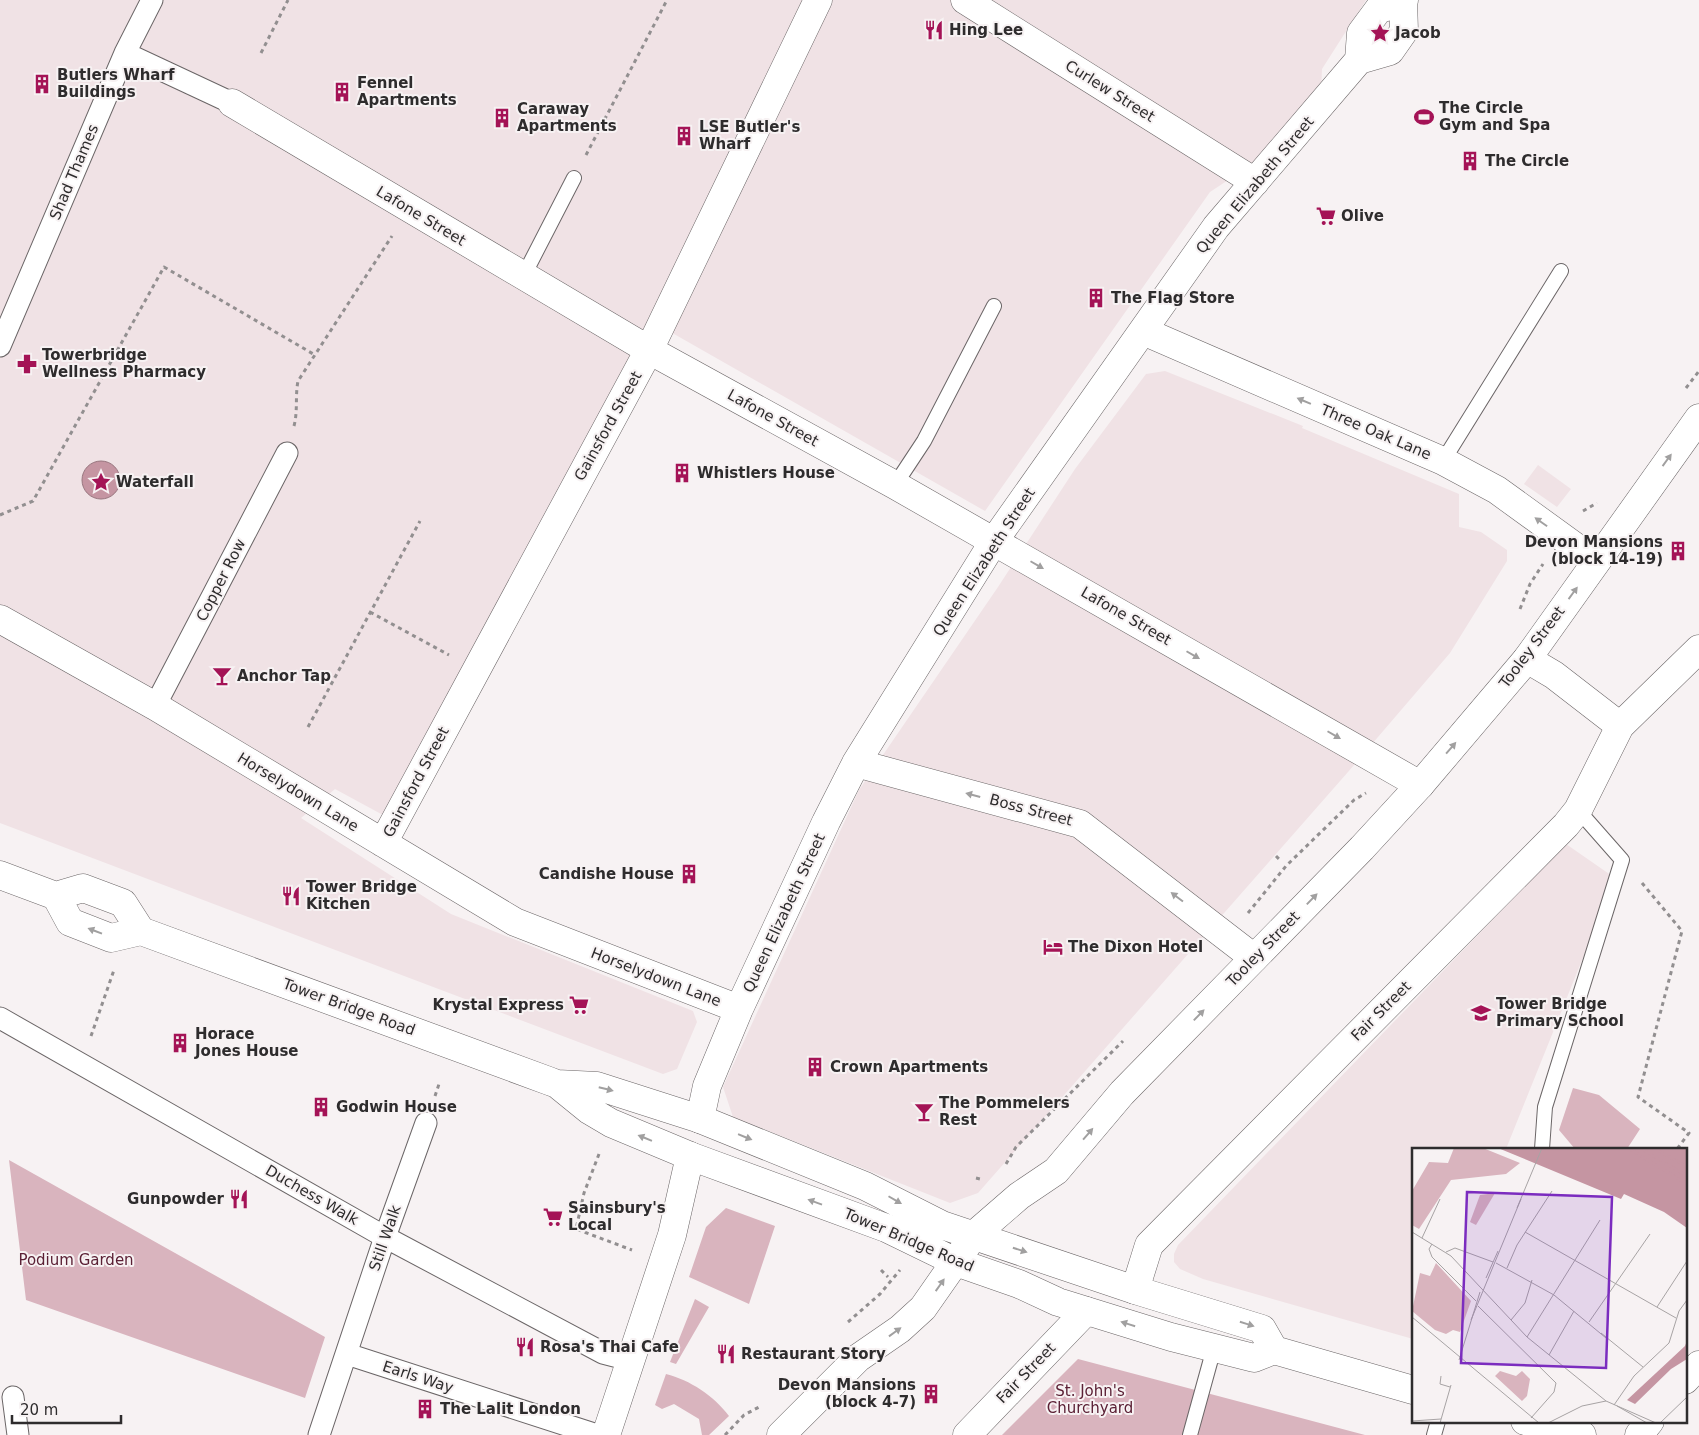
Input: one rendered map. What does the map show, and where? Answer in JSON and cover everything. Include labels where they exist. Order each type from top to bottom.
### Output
[{"type":"main road","name":"Gainsford Street","points":[[383,843],[650,350],[818,0]]},
{"type":"main road","name":"Curlew Street","points":[[965,0],[1254,182]]},
{"type":"main road","name":"Queen Elizabeth Street","points":[[700,1119],[707,1086],[739,1009],[826,822],[856,763],[994,541],[1216,227],[1359,60],[1390,51],[1404,31],[1403,1]]},
{"type":"main road","name":"Lafone Street","points":[[232,103],[523,277],[650,350],[895,485],[1420,785]]},
{"type":"main road","name":"Three Oak Lane","points":[[1142,331],[1444,461],[1497,490],[1594,561]]},
{"type":"main road","name":"Tooley Street","points":[[781,1435],[858,1358],[900,1329],[923,1308],[974,1235],[1019,1196],[1056,1171],[1122,1093],[1420,785],[1527,658],[1594,561],[1699,418]]},
{"type":"main road","name":"Horselydown Lane","points":[[0,619],[155,706],[515,922],[739,1009]]},
{"type":"main road","name":"Fair Street","points":[[1135,1290],[1149,1245],[1566,825],[1578,810],[1620,726],[1699,649]]},
{"type":"main road","points":[[1527,658],[1554,675],[1620,726]]},
{"type":"main road","name":"Boss Street","points":[[856,763],[1080,824],[1254,958]]},
{"type":"main road","points":[[0,875],[56,896],[83,888],[123,903],[141,930],[111,938],[70,922],[56,896]]},
{"type":"main road","name":"Tower Bridge Road","points":[[141,930],[557,1084],[606,1088],[700,1119],[865,1186],[942,1225],[1135,1290],[1262,1329],[1274,1350],[1254,1358],[1086,1312],[956,1262],[886,1228],[690,1156],[611,1123],[588,1110],[557,1084]]},
{"type":"main road","points":[[606,1435],[672,1235],[690,1156]]},
{"type":"main road","name":"Fair Street","points":[[967,1435],[1086,1312]]},
{"type":"main road","points":[[1274,1350],[1412,1390]]},
{"type":"main road","points":[[1686,1379],[1699,1365]]},
{"type":"main road","points":[[1529,1422],[1582,1435]]},
{"type":"main road","points":[[1639,1435],[1649,1422]]},
{"type":"street","name":"Shad Thames","points":[[0,346],[125,53],[152,0]]},
{"type":"street","name":"Lafone Street","points":[[125,53],[232,103]]},
{"type":"street","name":"Copper Row","points":[[155,706],[287,453]]},
{"type":"street","name":"Duchess Walk","points":[[0,1018],[385,1237],[603,1353],[630,1360]]},
{"type":"street","name":"Still Walk","points":[[348,1354],[385,1237],[426,1123]]},
{"type":"street","points":[[319,1435],[348,1354]]},
{"type":"street","name":"Earls Way","points":[[348,1354],[598,1435]]},
{"type":"street","points":[[13,1397],[18,1435]]},
{"type":"lane","points":[[523,277],[574,178]]},
{"type":"lane","points":[[1444,461],[1561,271]]},
{"type":"lane","points":[[895,485],[924,441],[994,306]]},
{"type":"lane","points":[[1542,1148],[1545,1107],[1622,860],[1578,810]]},
{"type":"lane","points":[[1190,1435],[1214,1348]]},
{"type":"lane","points":[[1434,1435],[1438,1422]]},
{"type":"path","points":[[261,53],[288,0]]},
{"type":"path","points":[[574,178],[667,0]]},
{"type":"path","points":[[287,453],[297,413],[295,398],[298,381],[410,209]]},
{"type":"path","points":[[0,515],[33,501],[164,267],[315,355]]},
{"type":"path","points":[[308,727],[420,520]]},
{"type":"path","points":[[370,612],[475,670]]},
{"type":"path","points":[[1276,856],[1279,859]]},
{"type":"path","points":[[1622,860],[1682,931],[1638,1097],[1689,1133],[1678,1148]]},
{"type":"path","points":[[90,1038],[112,974]]},
{"type":"path","points":[[435,1096],[439,1084]]},
{"type":"path","points":[[596,1162],[584,1192],[576,1229],[627,1248]]},
{"type":"path","points":[[881,1270],[888,1277]]},
{"type":"shaded area","points":[[0,0],[1366,0],[1322,69],[1321,92],[1269,153],[1210,192],[985,511],[653,322],[394,821],[335,789],[301,818],[451,914],[693,1011],[697,1022],[677,1069],[663,1074],[0,823]]},
{"type":"shaded area","points":[[1165,371],[1303,426],[1302,428],[1459,494],[1459,527],[1481,532],[1507,550],[1507,561],[1450,653],[1348,772],[978,1193],[950,1203],[733,1117],[723,1087],[859,790],[998,587],[1075,469],[1146,374]]},
{"type":"shaded area","name":"Waterfall","points":[[101,461],[115,466],[120,480],[115,494],[101,499],[87,494],[82,480],[87,466]]},
{"type":"shaded area","points":[[1538,465],[1571,489],[1557,507],[1524,484]]},
{"type":"shaded area","name":"Tower Bridge Primary School","points":[[1566,844],[1615,878],[1506,1148],[1412,1148],[1412,1339],[1203,1279],[1180,1269],[1174,1262],[1174,1254],[1178,1245]]},
{"type":"green space","points":[[1573,1088],[1599,1095],[1640,1129],[1628,1148],[1574,1148],[1559,1130]]},
{"type":"green space","name":"Podium Garden","points":[[9,1160],[325,1337],[305,1398],[26,1300]]},
{"type":"green space","points":[[726,1208],[775,1226],[749,1304],[689,1277],[706,1227]]},
{"type":"green space","points":[[695,1299],[709,1307],[676,1364],[670,1362]]},
{"type":"green space","name":"St. John's Churchyard","points":[[1078,1359],[1365,1435],[1002,1435]]},
{"type":"green space","points":[[666,1374],[684,1380],[701,1390],[729,1416],[709,1435],[702,1435],[699,1419],[674,1404],[662,1409],[655,1405]]},
{"type":"place","name":"Hing Lee","points":[[934,30]]},
{"type":"place","name":"Jacob","points":[[1380,33]]},
{"type":"place","name":"Butlers Wharf Buildings","points":[[42,84]]},
{"type":"place","name":"Fennel Apartments","points":[[342,92]]},
{"type":"place","name":"The Circle Gym and Spa","points":[[1424,117]]},
{"type":"place","name":"Caraway Apartments","points":[[502,118]]},
{"type":"place","name":"LSE Butler's Wharf","points":[[684,136]]},
{"type":"place","name":"The Circle","points":[[1470,161]]},
{"type":"place","name":"Olive","points":[[1326,216]]},
{"type":"place","name":"The Flag Store","points":[[1096,298]]},
{"type":"place","name":"Towerbridge Wellness Pharmacy","points":[[27,364]]},
{"type":"place","name":"Whistlers House","points":[[682,473]]},
{"type":"place","name":"Waterfall","points":[[101,482]]},
{"type":"place","name":"Devon Mansions (block 14-19)","points":[[1678,551]]},
{"type":"place","name":"Anchor Tap","points":[[222,676]]},
{"type":"place","name":"Candishe House","points":[[689,874]]},
{"type":"place","name":"Tower Bridge Kitchen","points":[[291,896]]},
{"type":"place","name":"The Dixon Hotel","points":[[1053,947]]},
{"type":"place","name":"Krystal Express","points":[[579,1005]]},
{"type":"place","name":"Tower Bridge Primary School","points":[[1481,1013]]},
{"type":"place","name":"Horace Jones House","points":[[180,1043]]},
{"type":"place","name":"Crown Apartments","points":[[815,1067]]},
{"type":"place","name":"Godwin House","points":[[321,1107]]},
{"type":"place","name":"The Pommelers Rest","points":[[924,1112]]},
{"type":"place","name":"Gunpowder","points":[[239,1199]]},
{"type":"place","name":"Sainsbury's Local","points":[[553,1217]]},
{"type":"place","name":"Rosa's Thai Cafe","points":[[525,1347]]},
{"type":"place","name":"Restaurant Story","points":[[726,1354]]},
{"type":"place","name":"Devon Mansions (block 4-7)","points":[[931,1394]]},
{"type":"place","name":"The Lalit London","points":[[425,1409]]}]
